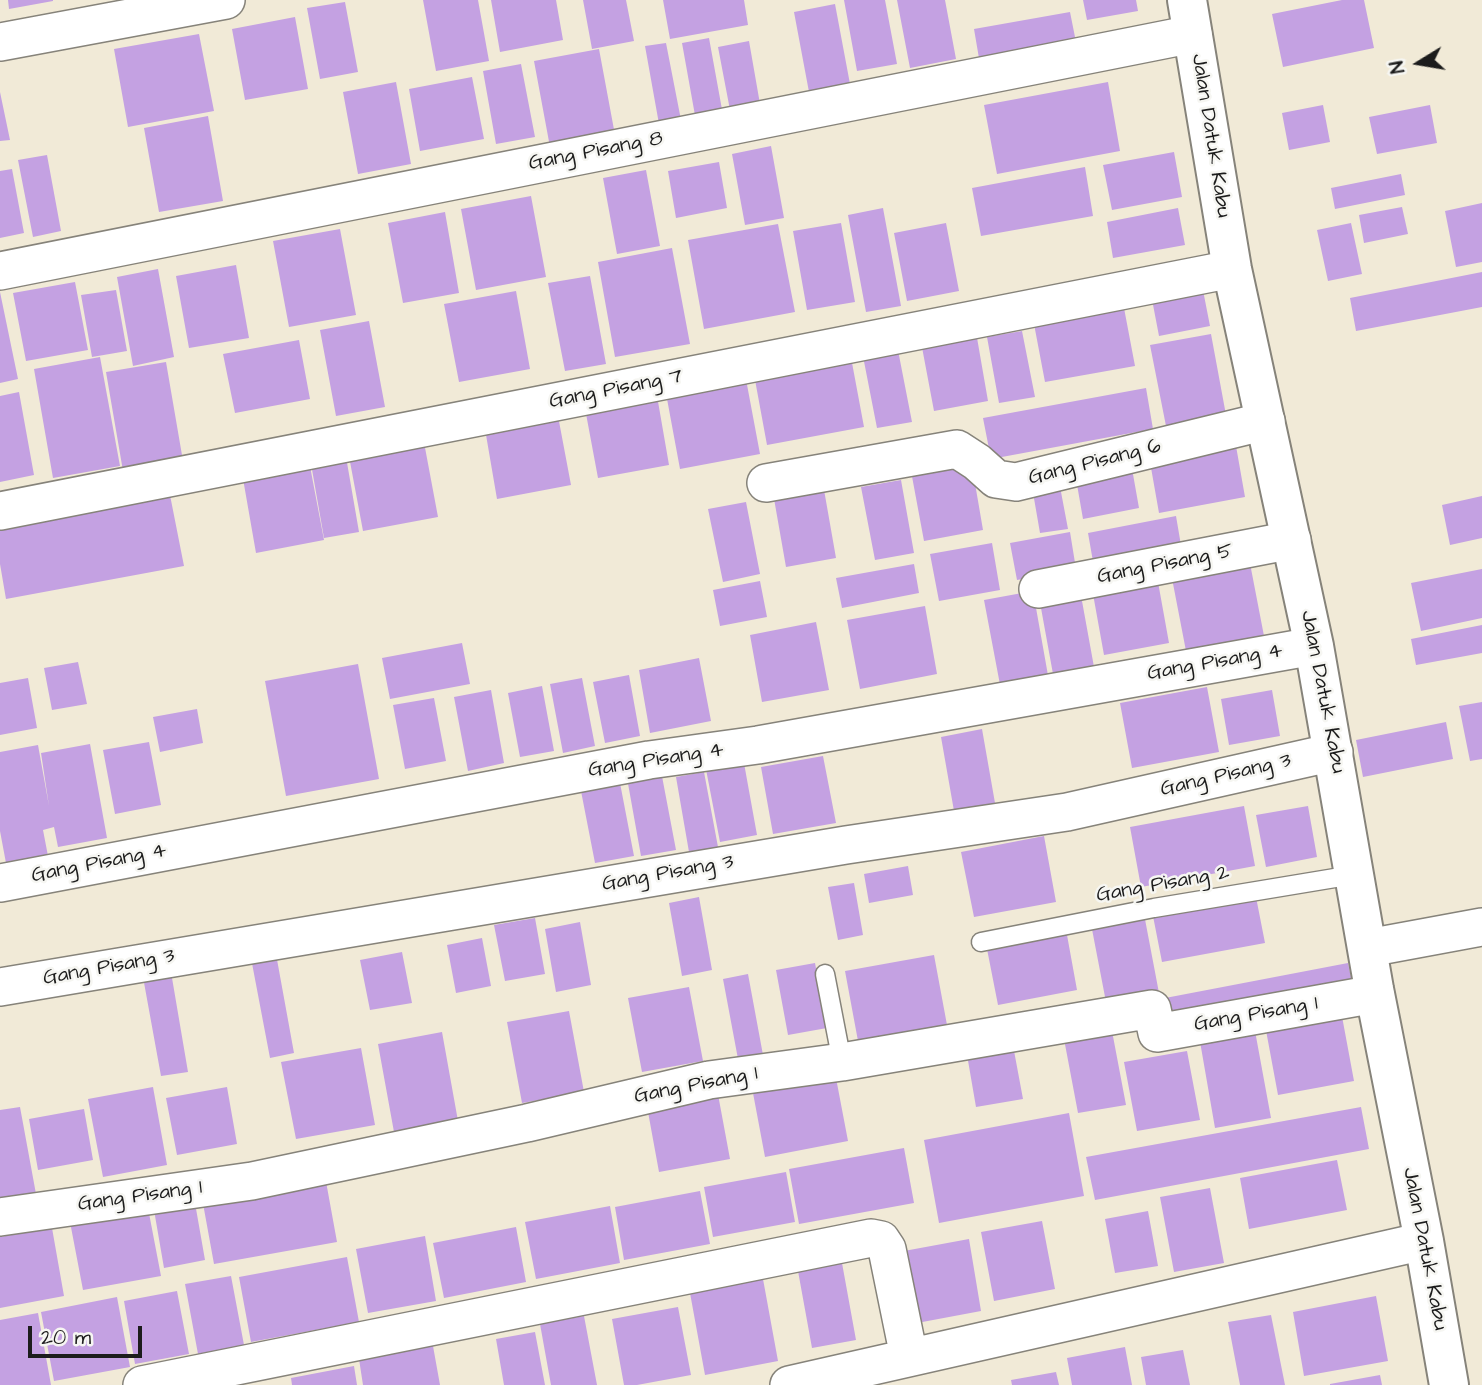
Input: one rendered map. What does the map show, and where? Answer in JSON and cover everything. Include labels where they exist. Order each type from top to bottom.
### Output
[{"type":"street","points":[[0,42],[226,0]]},
{"type":"street","name":"Jalan Datuk Kabu","points":[[1190,17],[1232,269],[1314,646],[1353,875],[1449,1385]]},
{"type":"street","name":"Gang Pisang 8","points":[[0,271],[1190,17]]},
{"type":"street","name":"Gang Pisang 7","points":[[0,511],[1232,269]]},
{"type":"street","name":"Gang Pisang 6","points":[[766,482],[957,449],[977,462],[996,480],[1016,482],[1266,421]]},
{"type":"street","name":"Gang Pisang 5","points":[[1038,589],[1292,540]]},
{"type":"street","name":"Gang Pisang 4","points":[[0,883],[649,760],[758,745],[1314,646]]},
{"type":"street","name":"Gang Pisang 3","points":[[0,987],[846,845],[1067,813],[1334,752]]},
{"type":"street","points":[[1368,948],[1482,927]]},
{"type":"street","name":"Gang Pisang 1","points":[[0,1217],[252,1181],[709,1080],[842,1062],[1152,1009],[1157,1033],[1375,994]]},
{"type":"street","points":[[142,1385],[871,1238],[881,1240],[887,1249],[909,1357]]},
{"type":"street","points":[[789,1385],[1424,1241]]},
{"type":"lane","name":"Gang Pisang 2","points":[[982,942],[1154,908],[1353,875]]},
{"type":"lane","points":[[825,974],[842,1062]]},
{"type":"building","points":[[8,0],[53,0],[53,1],[9,9]]},
{"type":"building","points":[[423,0],[478,0],[489,61],[436,71]]},
{"type":"building","points":[[491,0],[556,0],[563,40],[500,52]]},
{"type":"building","points":[[583,0],[626,0],[634,41],[592,49]]},
{"type":"building","points":[[663,0],[744,0],[748,25],[670,39]]},
{"type":"building","points":[[844,0],[885,0],[897,64],[857,71]]},
{"type":"building","points":[[897,0],[945,0],[956,59],[910,68]]},
{"type":"building","points":[[1083,0],[1136,0],[1138,11],[1087,20]]},
{"type":"building","points":[[1342,0],[1364,0],[1374,48],[1283,67],[1272,14]]},
{"type":"building","points":[[345,2],[358,72],[320,79],[307,8]]},
{"type":"building","points":[[835,4],[850,84],[809,92],[794,12]]},
{"type":"building","points":[[1070,12],[1078,52],[981,70],[974,29]]},
{"type":"building","points":[[295,17],[308,89],[245,100],[232,29]]},
{"type":"building","points":[[199,34],[214,111],[128,127],[114,49]]},
{"type":"building","points":[[709,38],[725,126],[698,132],[682,43]]},
{"type":"building","points":[[749,41],[760,104],[730,110],[718,47]]},
{"type":"building","points":[[666,43],[681,120],[659,124],[645,46]]},
{"type":"building","points":[[599,49],[615,135],[550,147],[534,61]]},
{"type":"building","points":[[521,64],[535,137],[496,144],[483,71]]},
{"type":"building","points":[[472,77],[484,139],[420,151],[409,89]]},
{"type":"building","points":[[396,82],[411,164],[358,174],[343,92]]},
{"type":"building","points":[[1108,82],[1120,151],[997,174],[984,105]]},
{"type":"building","points":[[0,92],[10,140],[0,141]]},
{"type":"building","points":[[1323,105],[1330,142],[1289,150],[1282,113]]},
{"type":"building","points":[[1430,105],[1437,143],[1377,154],[1369,117]]},
{"type":"building","points":[[208,116],[223,201],[159,212],[144,128]]},
{"type":"building","points":[[771,146],[784,218],[745,225],[732,154]]},
{"type":"building","points":[[1174,152],[1182,197],[1112,210],[1103,165]]},
{"type":"building","points":[[47,155],[61,231],[33,237],[18,160]]},
{"type":"building","points":[[719,162],[727,208],[676,218],[668,171]]},
{"type":"building","points":[[1085,167],[1093,216],[981,236],[972,188]]},
{"type":"building","points":[[12,169],[24,233],[0,238],[0,171]]},
{"type":"building","points":[[646,170],[660,246],[617,254],[603,178]]},
{"type":"building","points":[[1401,174],[1405,195],[1335,209],[1331,188]]},
{"type":"building","points":[[531,196],[546,277],[476,290],[461,209]]},
{"type":"building","points":[[1482,203],[1482,262],[1456,267],[1445,211]]},
{"type":"building","points":[[1402,207],[1408,234],[1364,243],[1359,215]]},
{"type":"building","points":[[883,208],[901,306],[866,312],[848,215]]},
{"type":"building","points":[[1178,208],[1185,245],[1113,258],[1107,222]]},
{"type":"building","points":[[445,212],[459,293],[403,303],[388,223]]},
{"type":"building","points":[[841,223],[855,302],[807,310],[793,231]]},
{"type":"building","points":[[946,223],[959,291],[907,301],[894,233]]},
{"type":"building","points":[[1351,223],[1362,274],[1328,281],[1317,230]]},
{"type":"building","points":[[778,224],[795,312],[704,329],[688,240]]},
{"type":"building","points":[[340,229],[356,315],[289,327],[273,241]]},
{"type":"building","points":[[672,248],[690,344],[615,357],[598,262]]},
{"type":"building","points":[[236,265],[249,338],[189,348],[176,276]]},
{"type":"building","points":[[158,269],[174,357],[133,366],[117,277]]},
{"type":"building","points":[[1482,272],[1482,307],[1356,331],[1350,298]]},
{"type":"building","points":[[590,276],[606,364],[565,371],[548,283]]},
{"type":"building","points":[[1201,280],[1210,326],[1159,336],[1150,289]]},
{"type":"building","points":[[75,282],[88,350],[26,361],[13,293]]},
{"type":"building","points":[[116,290],[127,351],[92,357],[81,295]]},
{"type":"building","points":[[516,291],[530,369],[459,382],[444,304]]},
{"type":"building","points":[[0,292],[18,379],[0,383]]},
{"type":"building","points":[[1124,308],[1135,366],[1045,382],[1034,324]]},
{"type":"building","points":[[369,321],[385,407],[336,416],[320,330]]},
{"type":"building","points":[[1022,331],[1035,397],[999,403],[987,337]]},
{"type":"building","points":[[976,332],[988,401],[934,411],[921,342]]},
{"type":"building","points":[[1211,334],[1226,415],[1166,426],[1150,345]]},
{"type":"building","points":[[299,340],[310,399],[235,413],[223,354]]},
{"type":"building","points":[[896,340],[912,422],[877,428],[861,346]]},
{"type":"building","points":[[850,352],[864,427],[767,445],[753,369]]},
{"type":"building","points":[[100,357],[120,466],[53,478],[34,369]]},
{"type":"building","points":[[166,362],[183,461],[123,471],[106,372]]},
{"type":"building","points":[[745,374],[760,454],[680,469],[665,388]]},
{"type":"building","points":[[1146,388],[1153,429],[991,459],[983,418]]},
{"type":"building","points":[[656,390],[669,465],[598,478],[584,403]]},
{"type":"building","points":[[19,392],[34,475],[0,482],[0,396]]},
{"type":"building","points":[[558,416],[571,485],[497,499],[485,429]]},
{"type":"building","points":[[423,437],[438,517],[363,531],[348,451]]},
{"type":"building","points":[[1236,446],[1245,497],[1159,513],[1150,462]]},
{"type":"building","points":[[345,451],[359,532],[324,538],[310,458]]},
{"type":"building","points":[[971,460],[983,530],[924,541],[911,471]]},
{"type":"building","points":[[309,461],[324,540],[256,553],[242,473]]},
{"type":"building","points":[[1131,463],[1139,508],[1083,519],[1075,473]]},
{"type":"building","points":[[1058,476],[1068,529],[1040,533],[1031,481]]},
{"type":"building","points":[[901,480],[914,553],[875,560],[861,487]]},
{"type":"building","points":[[823,484],[836,558],[786,567],[773,493]]},
{"type":"building","points":[[169,490],[184,566],[6,599],[0,564],[0,521]]},
{"type":"building","points":[[1482,496],[1482,538],[1450,545],[1442,505]]},
{"type":"building","points":[[746,502],[760,574],[723,582],[708,509]]},
{"type":"building","points":[[1176,516],[1183,557],[1095,573],[1088,533]]},
{"type":"building","points":[[1070,532],[1076,569],[1017,580],[1010,543]]},
{"type":"building","points":[[992,543],[1000,590],[939,601],[930,554]]},
{"type":"building","points":[[1248,553],[1264,636],[1186,651],[1170,568]]},
{"type":"building","points":[[914,564],[919,593],[842,608],[836,578]]},
{"type":"building","points":[[1482,569],[1482,618],[1421,631],[1411,583]]},
{"type":"building","points":[[760,581],[767,617],[720,626],[713,590]]},
{"type":"building","points":[[1158,582],[1169,643],[1104,655],[1093,594]]},
{"type":"building","points":[[1080,590],[1094,667],[1053,674],[1039,597]]},
{"type":"building","points":[[1033,591],[1049,681],[1001,690],[984,600]]},
{"type":"building","points":[[925,606],[937,674],[860,689],[847,620]]},
{"type":"building","points":[[816,622],[829,690],[762,702],[750,635]]},
{"type":"building","points":[[1482,625],[1482,653],[1416,665],[1411,639]]},
{"type":"building","points":[[462,643],[470,684],[390,699],[382,658]]},
{"type":"building","points":[[699,658],[711,721],[650,733],[639,670]]},
{"type":"building","points":[[78,662],[87,704],[52,710],[44,668]]},
{"type":"building","points":[[358,664],[379,779],[286,796],[265,681]]},
{"type":"building","points":[[629,675],[640,736],[605,743],[593,682]]},
{"type":"building","points":[[28,678],[37,728],[0,735],[0,683]]},
{"type":"building","points":[[582,678],[595,746],[563,753],[550,684]]},
{"type":"building","points":[[542,686],[554,751],[520,757],[508,693]]},
{"type":"building","points":[[1207,687],[1219,752],[1132,768],[1120,703]]},
{"type":"building","points":[[491,690],[504,763],[468,771],[454,697]]},
{"type":"building","points":[[1272,690],[1280,736],[1229,745],[1221,699]]},
{"type":"building","points":[[434,698],[446,761],[405,769],[393,705]]},
{"type":"building","points":[[1482,702],[1482,759],[1470,761],[1459,706]]},
{"type":"building","points":[[197,709],[203,743],[160,752],[153,717]]},
{"type":"building","points":[[1446,722],[1453,759],[1363,777],[1356,740]]},
{"type":"building","points":[[982,729],[995,803],[954,811],[941,737]]},
{"type":"building","points":[[149,742],[161,805],[115,814],[103,750]]},
{"type":"building","points":[[90,744],[107,838],[58,847],[54,827],[43,830],[48,856],[6,863],[0,831],[0,752],[38,745],[49,806],[41,753]]},
{"type":"building","points":[[742,752],[757,835],[720,842],[704,759]]},
{"type":"building","points":[[823,756],[836,823],[773,834],[761,767]]},
{"type":"building","points":[[661,771],[676,850],[641,856],[627,778]]},
{"type":"building","points":[[704,772],[718,847],[689,852],[676,777]]},
{"type":"building","points":[[620,783],[634,856],[595,863],[581,791]]},
{"type":"building","points":[[1244,806],[1255,866],[1141,887],[1130,827]]},
{"type":"building","points":[[1308,806],[1317,857],[1266,867],[1256,815]]},
{"type":"building","points":[[1044,836],[1056,902],[974,917],[961,852]]},
{"type":"building","points":[[908,866],[913,895],[869,903],[864,874]]},
{"type":"building","points":[[854,883],[863,935],[838,940],[828,887]]},
{"type":"building","points":[[699,897],[712,970],[682,976],[669,903]]},
{"type":"building","points":[[1256,897],[1265,943],[1162,962],[1153,916]]},
{"type":"building","points":[[1144,914],[1159,993],[1106,1002],[1091,924]]},
{"type":"building","points":[[535,918],[545,974],[505,981],[494,925]]},
{"type":"building","points":[[580,922],[591,985],[556,992],[545,929]]},
{"type":"building","points":[[1067,935],[1077,990],[998,1005],[987,949]]},
{"type":"building","points":[[482,938],[491,986],[456,993],[447,945]]},
{"type":"building","points":[[402,952],[412,1003],[370,1010],[360,960]]},
{"type":"building","points":[[276,954],[294,1053],[270,1058],[251,958]]},
{"type":"building","points":[[934,955],[947,1025],[858,1041],[845,971]]},
{"type":"building","points":[[815,963],[827,1028],[788,1035],[776,970]]},
{"type":"building","points":[[1348,963],[1354,992],[1166,1028],[1160,999]]},
{"type":"building","points":[[171,972],[188,1072],[161,1076],[143,977]]},
{"type":"building","points":[[748,974],[763,1055],[738,1059],[723,979]]},
{"type":"building","points":[[689,987],[703,1061],[642,1072],[628,998]]},
{"type":"building","points":[[569,1011],[584,1092],[522,1103],[507,1022]]},
{"type":"building","points":[[1341,1011],[1354,1081],[1278,1095],[1265,1025]]},
{"type":"building","points":[[1253,1020],[1271,1118],[1215,1128],[1198,1030]]},
{"type":"building","points":[[1112,1031],[1126,1105],[1078,1113],[1064,1039]]},
{"type":"building","points":[[442,1032],[458,1121],[394,1132],[378,1044]]},
{"type":"building","points":[[1012,1040],[1023,1099],[976,1107],[966,1049]]},
{"type":"building","points":[[361,1048],[375,1125],[296,1139],[281,1062]]},
{"type":"building","points":[[1187,1051],[1200,1120],[1137,1131],[1124,1062]]},
{"type":"building","points":[[836,1078],[848,1141],[765,1157],[753,1093]]},
{"type":"building","points":[[153,1087],[167,1165],[103,1177],[88,1099]]},
{"type":"building","points":[[227,1087],[237,1144],[177,1155],[166,1098]]},
{"type":"building","points":[[717,1089],[730,1159],[659,1172],[646,1101]]},
{"type":"building","points":[[20,1107],[36,1194],[0,1200],[0,1110]]},
{"type":"building","points":[[1361,1107],[1369,1149],[1095,1200],[1086,1157]]},
{"type":"building","points":[[84,1109],[93,1160],[38,1170],[29,1119]]},
{"type":"building","points":[[1069,1113],[1084,1196],[939,1223],[924,1140]]},
{"type":"building","points":[[904,1148],[914,1203],[799,1224],[789,1169]]},
{"type":"building","points":[[1337,1160],[1347,1210],[1249,1229],[1240,1178]]},
{"type":"building","points":[[786,1172],[795,1222],[713,1237],[704,1187]]},
{"type":"building","points":[[325,1176],[337,1242],[214,1264],[202,1198]]},
{"type":"building","points":[[1210,1188],[1224,1263],[1174,1272],[1160,1197]]},
{"type":"building","points":[[700,1191],[710,1244],[624,1260],[615,1207]]},
{"type":"building","points":[[195,1203],[205,1260],[164,1268],[154,1210]]},
{"type":"building","points":[[610,1206],[620,1263],[536,1279],[525,1222]]},
{"type":"building","points":[[148,1208],[161,1276],[83,1290],[70,1222]]},
{"type":"building","points":[[1148,1211],[1158,1266],[1115,1273],[1105,1219]]},
{"type":"building","points":[[1042,1221],[1055,1289],[994,1301],[981,1232]]},
{"type":"building","points":[[516,1227],[526,1282],[444,1298],[433,1243]]},
{"type":"building","points":[[52,1228],[64,1296],[0,1308],[0,1237]]},
{"type":"building","points":[[425,1236],[436,1301],[368,1313],[356,1249]]},
{"type":"building","points":[[969,1239],[981,1311],[917,1323],[904,1251]]},
{"type":"building","points":[[347,1257],[359,1322],[251,1342],[239,1277]]},
{"type":"building","points":[[842,1263],[856,1340],[812,1348],[798,1271]]},
{"type":"building","points":[[231,1276],[244,1345],[198,1354],[185,1284]]},
{"type":"building","points":[[763,1279],[778,1361],[705,1375],[690,1293]]},
{"type":"building","points":[[177,1291],[189,1354],[135,1364],[124,1301]]},
{"type":"building","points":[[1376,1296],[1388,1361],[1304,1376],[1293,1312]]},
{"type":"building","points":[[117,1297],[130,1367],[54,1381],[41,1312]]},
{"type":"building","points":[[678,1307],[691,1375],[624,1385],[612,1319]]},
{"type":"building","points":[[38,1313],[51,1385],[0,1385],[0,1320]]},
{"type":"building","points":[[1271,1315],[1285,1385],[1240,1385],[1228,1322]]},
{"type":"building","points":[[584,1316],[597,1385],[551,1385],[540,1324]]},
{"type":"building","points":[[535,1332],[545,1385],[504,1385],[496,1339]]},
{"type":"building","points":[[433,1346],[440,1385],[363,1385],[359,1359]]},
{"type":"building","points":[[1125,1347],[1132,1385],[1072,1385],[1067,1358]]},
{"type":"building","points":[[1183,1350],[1190,1385],[1146,1385],[1141,1357]]},
{"type":"building","points":[[354,1366],[357,1385],[292,1385],[291,1378]]},
{"type":"building","points":[[1056,1372],[1059,1385],[1012,1385],[1011,1380]]},
{"type":"building","points":[[1380,1375],[1382,1385],[1330,1385],[1330,1384]]}]
